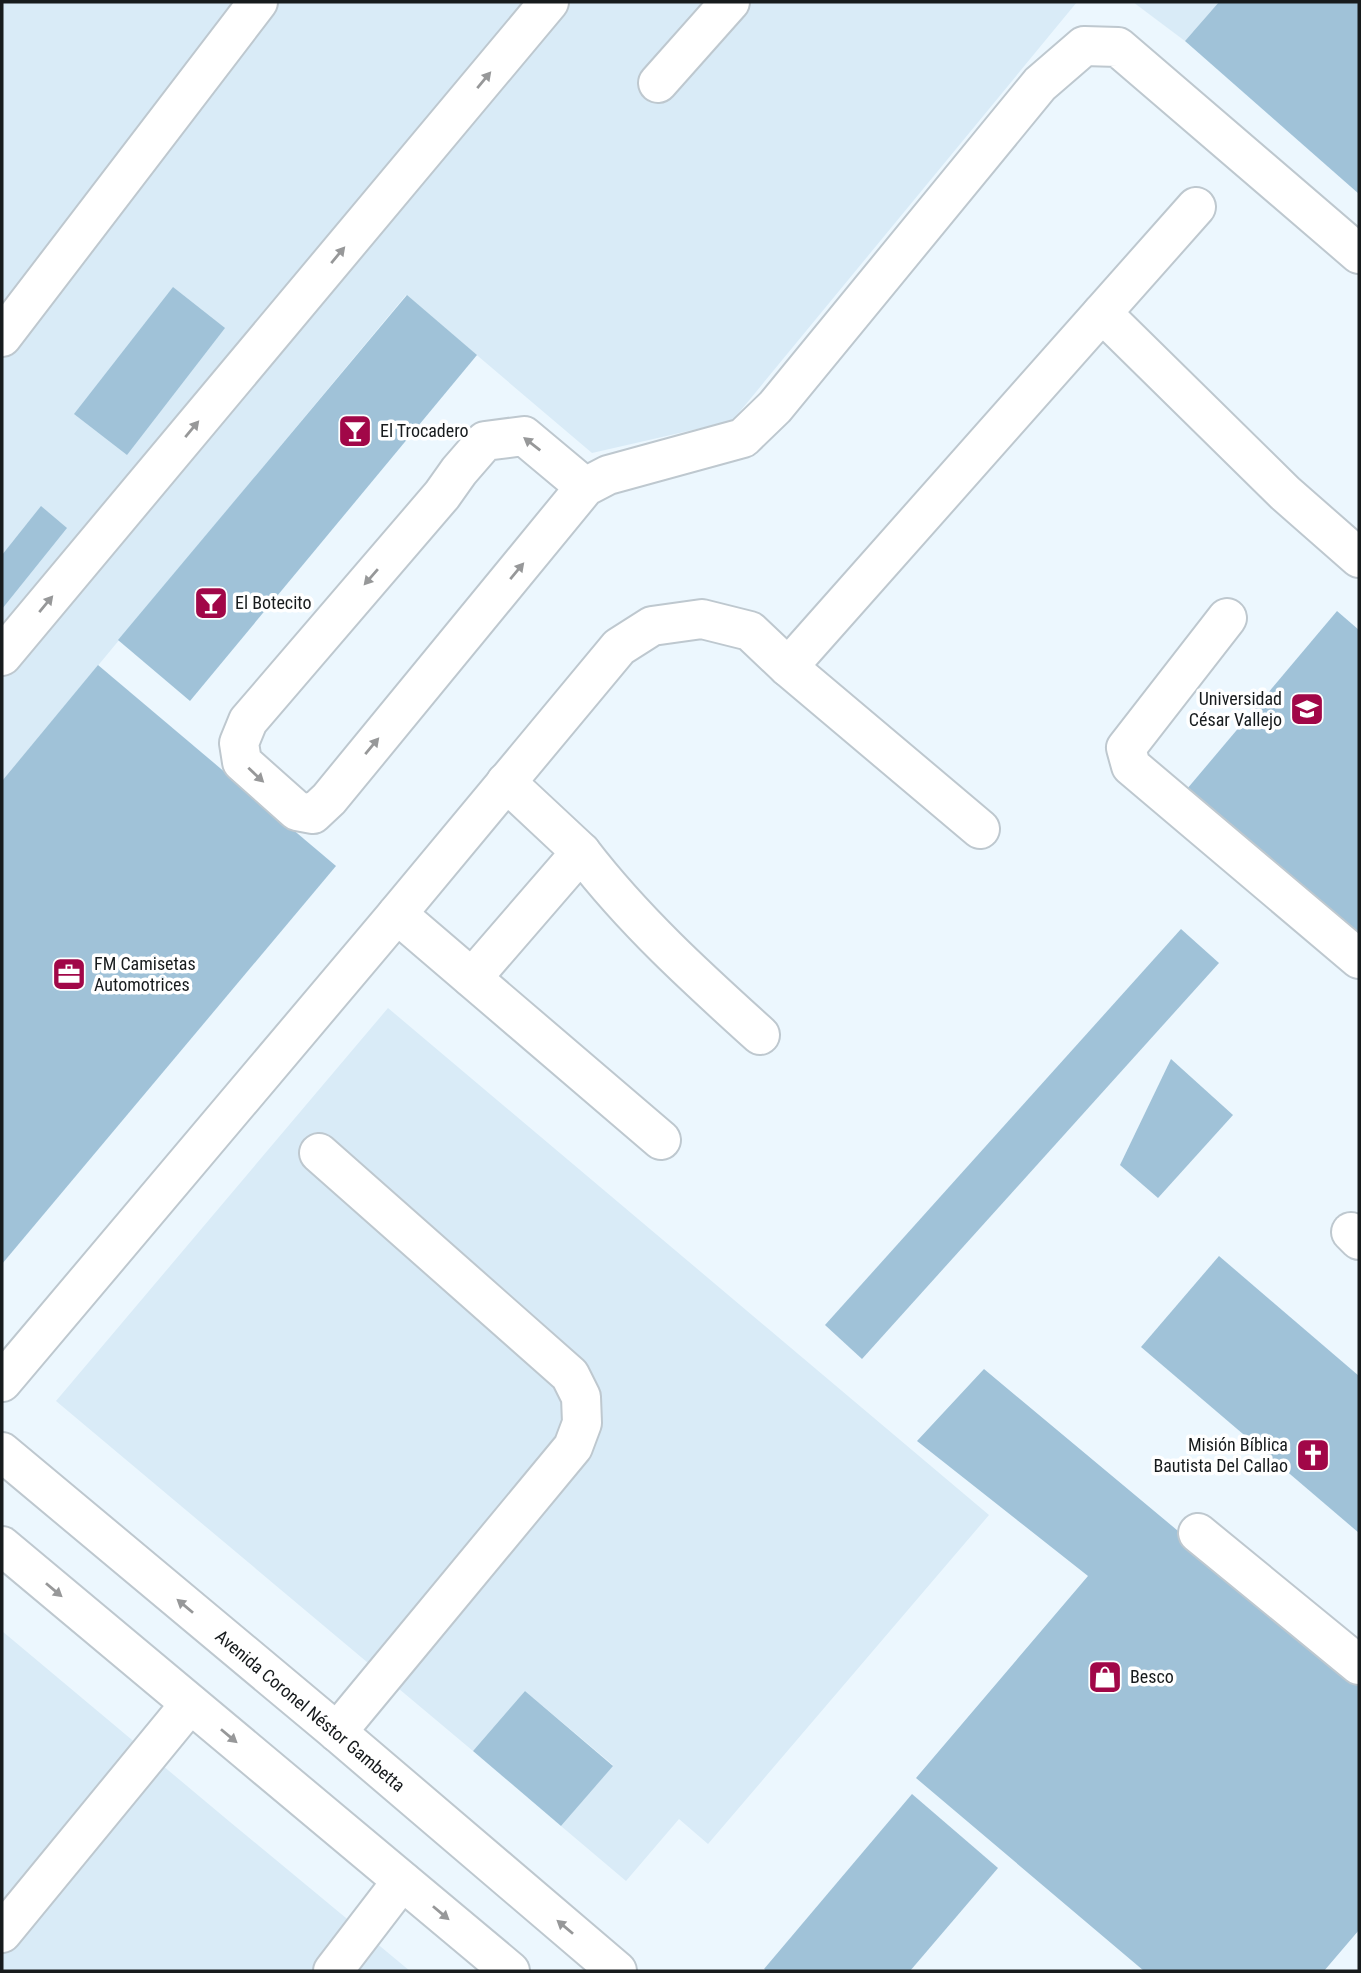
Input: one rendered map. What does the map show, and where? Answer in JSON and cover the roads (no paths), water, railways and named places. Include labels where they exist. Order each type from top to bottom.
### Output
[{"type":"main road","points":[[2,337],[258,2]]},
{"type":"main road","points":[[2,656],[549,2]]},
{"type":"main road","points":[[658,83],[730,2]]},
{"type":"main road","points":[[585,487],[524,436],[485,441],[248,721],[239,743],[242,762],[297,811],[313,814],[329,799],[585,487],[608,475],[743,438],[775,407],[1040,84],[1084,46],[1118,47],[1359,254]]},
{"type":"main road","points":[[789,667],[1196,207]]},
{"type":"main road","points":[[1102,313],[1285,493],[1359,558]]},
{"type":"main road","points":[[1227,618],[1126,748],[1131,766],[1359,959]]},
{"type":"main road","points":[[2,1382],[619,647],[652,626],[702,619],[750,631],[980,829]]},
{"type":"main road","points":[[506,782],[581,852],[603,881],[689,970],[760,1035]]},
{"type":"main road","points":[[472,978],[581,852]]},
{"type":"main road","points":[[397,914],[660,1140]]},
{"type":"main road","points":[[319,1153],[570,1375],[581,1397],[582,1423],[573,1447],[337,1732]]},
{"type":"main road","name":"Avenida Coronel Néstor Gambetta","points":[[2,1452],[617,1971]]},
{"type":"main road","points":[[1198,1533],[1359,1665]]},
{"type":"main road","points":[[2,1546],[510,1971]]},
{"type":"main road","points":[[2,1933],[190,1704]]},
{"type":"main road","points":[[333,1971],[402,1881]]},
{"type":"place","name":"El Trocadero","points":[[355,431]]},
{"type":"place","name":"El Botecito","points":[[211,603]]},
{"type":"place","name":"Universidad César Vallejo","points":[[1307,709]]},
{"type":"place","name":"FM Camisetas Automotrices","points":[[69,974]]},
{"type":"place","name":"Misión Bíblica Bautista Del Callao","points":[[1313,1455]]},
{"type":"place","name":"Besco","points":[[1105,1677]]}]
